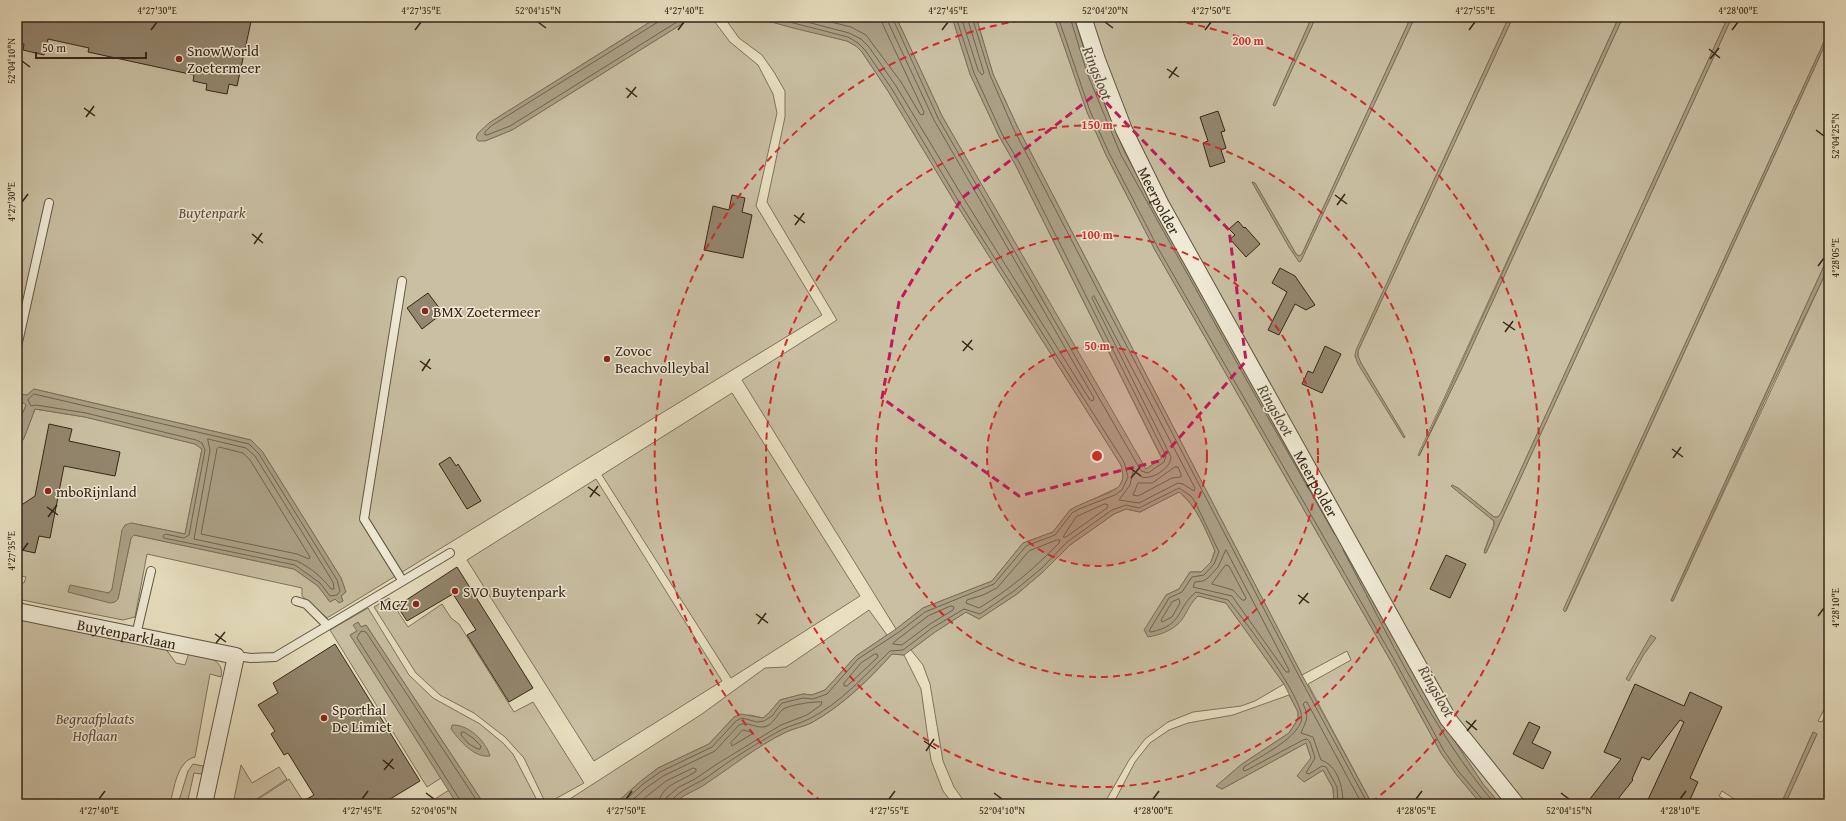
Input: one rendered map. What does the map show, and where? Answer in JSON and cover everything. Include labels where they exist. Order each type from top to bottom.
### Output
[{"type":"street","name":"Meerpolder","points":[[1083,17],[1097,60],[1124,130],[1161,205],[1448,719],[1516,804]]},
{"type":"street","name":"Buytenparklaan","points":[[17,612],[236,656]]},
{"type":"street","points":[[204,804],[236,656]]},
{"type":"lane","points":[[17,347],[49,203]]},
{"type":"lane","points":[[402,281],[364,519],[402,580]]},
{"type":"lane","name":"Buytenparklaan","points":[[236,656],[274,657],[450,553]]},
{"type":"lane","points":[[136,635],[151,571]]},
{"type":"lane","points":[[296,600],[306,604],[327,625]]},
{"type":"highlighted area","points":[[1097,93],[1229,230],[1246,361],[1159,461],[1019,496],[882,398],[899,302],[962,198]]},
{"type":"green space","name":"Buytenpark","points":[[17,17],[658,17],[489,123],[485,141],[512,130],[693,17],[711,17],[730,42],[758,65],[773,94],[777,113],[756,206],[822,315],[327,618],[302,596],[302,588],[147,554],[135,617],[123,620],[17,599],[17,582],[24,583],[26,577],[17,575],[17,449],[24,438],[35,409],[85,417],[195,444],[202,449],[185,534],[131,523],[112,589],[109,593],[104,593],[115,602],[118,599],[131,538],[134,535],[294,569],[318,586],[330,602],[335,599],[343,601],[341,596],[346,592],[341,578],[262,451],[251,440],[34,389],[27,395],[20,395],[26,405],[17,427]]},
{"type":"green space","points":[[724,17],[762,17],[768,21],[847,41],[856,46],[862,52],[888,91],[953,199],[1121,465],[1124,476],[1119,487],[1070,510],[1053,532],[1023,543],[992,581],[923,608],[896,629],[742,380],[837,320],[767,202],[785,117],[785,91],[762,55],[739,38]]},
{"type":"green space","points":[[896,17],[952,17],[970,74],[999,136],[1015,164],[1162,459],[1145,470],[942,116]]},
{"type":"green space","points":[[976,17],[1054,17],[1087,112],[1106,155],[1155,250],[1393,665],[1441,753],[1481,804],[1372,804],[1308,684],[1351,660],[1347,651],[1302,675],[1017,126],[993,74]]},
{"type":"green space","points":[[1074,17],[1312,17],[1273,105],[1275,106],[1316,17],[1411,17],[1302,254],[1299,256],[1296,254],[1255,183],[1252,182],[1289,247],[1300,262],[1415,17],[1509,17],[1405,243],[1355,356],[1404,438],[1405,437],[1361,363],[1358,356],[1358,351],[1513,17],[1619,17],[1418,455],[1419,456],[1462,368],[1623,17],[1728,17],[1501,513],[1498,517],[1494,517],[1458,488],[1452,485],[1451,486],[1494,521],[1494,525],[1484,551],[1486,553],[1732,17],[1829,17],[1829,31],[1589,553],[1566,611],[1829,36],[1829,255],[1671,600],[1673,601],[1829,266],[1829,700],[1818,721],[1822,722],[1829,707],[1829,804],[1785,804],[1817,734],[1813,732],[1781,804],[1742,804],[1722,791],[1719,796],[1733,804],[1500,804],[1483,784],[1430,704],[1343,541],[1249,377],[1125,153],[1091,72]]},
{"type":"green space","points":[[732,393],[860,596],[731,678],[602,475]]},
{"type":"green space","points":[[596,479],[722,681],[594,761],[467,560]]},
{"type":"green space","points":[[1179,492],[1196,511],[1215,550],[1211,562],[1201,572],[1190,572],[1179,589],[1166,595],[1190,604],[1198,596],[1226,603],[1284,684],[1255,701],[1241,706],[1193,712],[1168,722],[1145,739],[1129,760],[1104,804],[966,804],[954,787],[943,761],[930,684],[923,665],[911,650],[966,612],[979,619],[1017,594],[1044,571],[1070,545],[1114,514],[1126,509],[1140,512]]},
{"type":"green space","points":[[389,598],[408,627],[442,604],[451,618],[459,624],[514,712],[533,702],[584,783],[546,804],[524,758],[505,737],[474,713],[440,695],[416,673],[374,607]]},
{"type":"green space","points":[[368,608],[409,675],[433,698],[480,724],[503,743],[513,754],[539,804],[484,804],[366,625],[361,627],[358,622],[357,631],[350,635],[441,778],[427,787],[330,630]]},
{"type":"green space","points":[[869,610],[887,635],[856,656],[825,690],[812,695],[803,694],[780,700],[763,718],[750,715],[734,717],[709,744],[658,768],[615,804],[562,804],[702,714],[765,668],[786,667]]},
{"type":"green space","name":"Begraafplaats Hoflaan","points":[[17,618],[165,648],[176,663],[185,665],[189,653],[212,659],[220,665],[221,677],[210,674],[195,757],[184,764],[180,770],[170,804],[17,804]]},
{"type":"green space","points":[[892,654],[904,655],[921,689],[931,760],[943,791],[953,804],[673,804],[764,744],[786,732],[811,723],[834,709],[864,683]]},
{"type":"green space","points":[[1289,695],[1298,712],[1298,719],[1289,733],[1242,764],[1217,786],[1222,789],[1306,743],[1311,758],[1304,782],[1323,770],[1333,788],[1334,804],[1113,804],[1135,762],[1150,743],[1169,730],[1188,723],[1233,715]]},
{"type":"green space","points":[[193,764],[203,766],[202,774],[194,773],[187,804],[178,804],[188,771]]},
{"type":"green space","points":[[241,765],[252,783],[279,767],[287,779],[249,804],[233,804]]},
{"type":"green space","points":[[289,779],[305,804],[251,804]]},
{"type":"green space","points":[[449,790],[457,804],[427,804]]},
{"type":"water","points":[[658,17],[693,17],[512,130],[485,141],[478,141],[476,138],[478,133],[489,123]]},
{"type":"water","points":[[762,17],[896,17],[942,116],[1146,469],[1162,458],[1015,164],[999,136],[970,74],[952,17],[976,17],[993,74],[1017,126],[1302,675],[1372,804],[1334,804],[1333,788],[1323,770],[1304,782],[1297,776],[1311,758],[1306,743],[1222,789],[1216,786],[1242,764],[1289,733],[1298,719],[1298,712],[1284,684],[1226,603],[1198,596],[1181,621],[1171,629],[1148,637],[1144,630],[1166,595],[1179,589],[1190,572],[1201,572],[1211,562],[1215,551],[1196,511],[1179,492],[1140,512],[1126,509],[1114,514],[1070,545],[1044,571],[1017,594],[979,619],[966,612],[935,632],[904,655],[892,654],[854,692],[833,709],[811,723],[792,729],[764,744],[701,787],[683,796],[673,804],[615,804],[658,768],[709,744],[734,717],[741,714],[763,718],[780,700],[803,694],[812,695],[825,690],[856,656],[896,629],[923,608],[992,581],[1023,543],[1053,532],[1070,510],[1113,491],[1119,486],[1122,480],[1123,473],[1121,465],[953,199],[888,91],[862,52],[856,46],[847,41],[768,21]]},
{"type":"water","points":[[1054,17],[1074,17],[1091,72],[1125,153],[1249,377],[1343,541],[1430,704],[1483,784],[1500,804],[1481,804],[1441,753],[1393,665],[1155,250],[1106,155],[1087,112]]},
{"type":"water","points":[[1312,17],[1316,17],[1275,106],[1273,105]]},
{"type":"water","points":[[1411,17],[1415,17],[1301,261],[1299,262],[1252,182],[1255,183],[1296,254],[1299,256],[1302,254]]},
{"type":"water","points":[[1509,17],[1513,17],[1358,351],[1358,356],[1361,363],[1405,437],[1404,438],[1358,364],[1355,356],[1356,350]]},
{"type":"water","points":[[1619,17],[1623,17],[1462,368],[1419,456]]},
{"type":"water","points":[[1728,17],[1732,17],[1486,553],[1484,553],[1494,521],[1451,486],[1452,485],[1458,488],[1494,517],[1498,517],[1501,513]]},
{"type":"water","points":[[1829,31],[1829,36],[1565,612],[1563,610]]},
{"type":"water","points":[[1829,255],[1829,266],[1771,387],[1673,601],[1671,601]]},
{"type":"water","points":[[34,389],[251,440],[262,451],[341,578],[346,592],[341,596],[343,601],[339,603],[335,599],[330,602],[318,586],[294,569],[134,535],[131,538],[118,599],[115,602],[110,603],[68,592],[70,585],[109,593],[112,589],[122,530],[125,525],[131,523],[185,534],[202,449],[195,444],[85,417],[35,409],[24,438],[17,449],[17,427],[26,405],[19,400],[20,394],[27,395]]},
{"type":"water","points":[[358,622],[361,627],[366,625],[484,804],[457,804],[350,635],[357,631],[353,625]]},
{"type":"water","points":[[1651,635],[1656,638],[1644,654],[1629,681],[1626,679]]},
{"type":"water","points":[[452,725],[464,727],[476,734],[485,745],[490,756],[478,754],[468,748],[451,729]]},
{"type":"water","points":[[1813,732],[1817,734],[1785,804],[1781,804]]},
{"type":"building","name":"SnowWorld Zoetermeer","points":[[17,17],[252,17],[237,86],[229,84],[227,94],[206,90],[207,84],[193,81],[194,75],[88,52],[89,48],[48,39],[44,55],[23,50],[24,44],[17,42]]},
{"type":"building","points":[[1218,111],[1225,131],[1221,132],[1226,148],[1221,150],[1225,162],[1210,167],[1203,143],[1208,141],[1200,117]]},
{"type":"building","points":[[732,195],[745,198],[742,212],[752,215],[743,258],[704,250],[713,206],[729,210]]},
{"type":"building","points":[[1238,221],[1260,244],[1246,257],[1230,239],[1235,235],[1229,229]]},
{"type":"building","points":[[1280,268],[1295,276],[1315,305],[1306,310],[1295,304],[1279,335],[1268,330],[1287,292],[1272,283]]},
{"type":"building","name":"BMX Zoetermeer","points":[[428,293],[443,313],[422,329],[407,308]]},
{"type":"building","points":[[1325,346],[1341,354],[1322,393],[1302,384],[1308,371],[1313,373]]},
{"type":"building","points":[[49,424],[72,429],[69,441],[120,452],[115,476],[64,466],[50,538],[39,536],[35,553],[17,549],[17,503],[23,504],[35,496]]},
{"type":"building","points":[[450,457],[456,466],[458,464],[481,501],[467,509],[439,464]]},
{"type":"building","points":[[1446,555],[1466,564],[1450,598],[1430,589]]},
{"type":"building","points":[[457,567],[533,688],[509,702],[467,635],[476,630],[453,594],[407,621],[397,606]]},
{"type":"building","name":"Sporthal De Limiet","points":[[335,644],[420,781],[382,804],[298,804],[314,795],[288,753],[284,755],[271,734],[275,731],[258,705],[278,693],[273,683]]},
{"type":"building","points":[[1635,684],[1684,706],[1690,692],[1722,707],[1690,778],[1698,782],[1688,804],[1646,804],[1684,722],[1680,720],[1649,760],[1642,757],[1632,779],[1633,780],[1614,804],[1586,804],[1621,759],[1604,752]]},
{"type":"building","points":[[1529,722],[1540,727],[1532,743],[1551,752],[1543,769],[1513,754]]},
{"type":"place","name":"SnowWorld Zoetermeer","points":[[179,59]]},
{"type":"place","name":"BMX Zoetermeer","points":[[425,311]]},
{"type":"place","name":"Zovoc Beachvolleybal","points":[[607,359]]},
{"type":"place","name":"mboRijnland","points":[[48,491]]},
{"type":"place","name":"SVO Buytenpark","points":[[455,591]]},
{"type":"place","name":"MCZ","points":[[416,604]]},
{"type":"place","name":"Sporthal De Limiet","points":[[324,718]]},
{"type":"water label","name":"Ringsloot","points":[[1098,73]]},
{"type":"water label","name":"Ringsloot","points":[[1276,410]]},
{"type":"water label","name":"Ringsloot","points":[[1437,691]]}]
